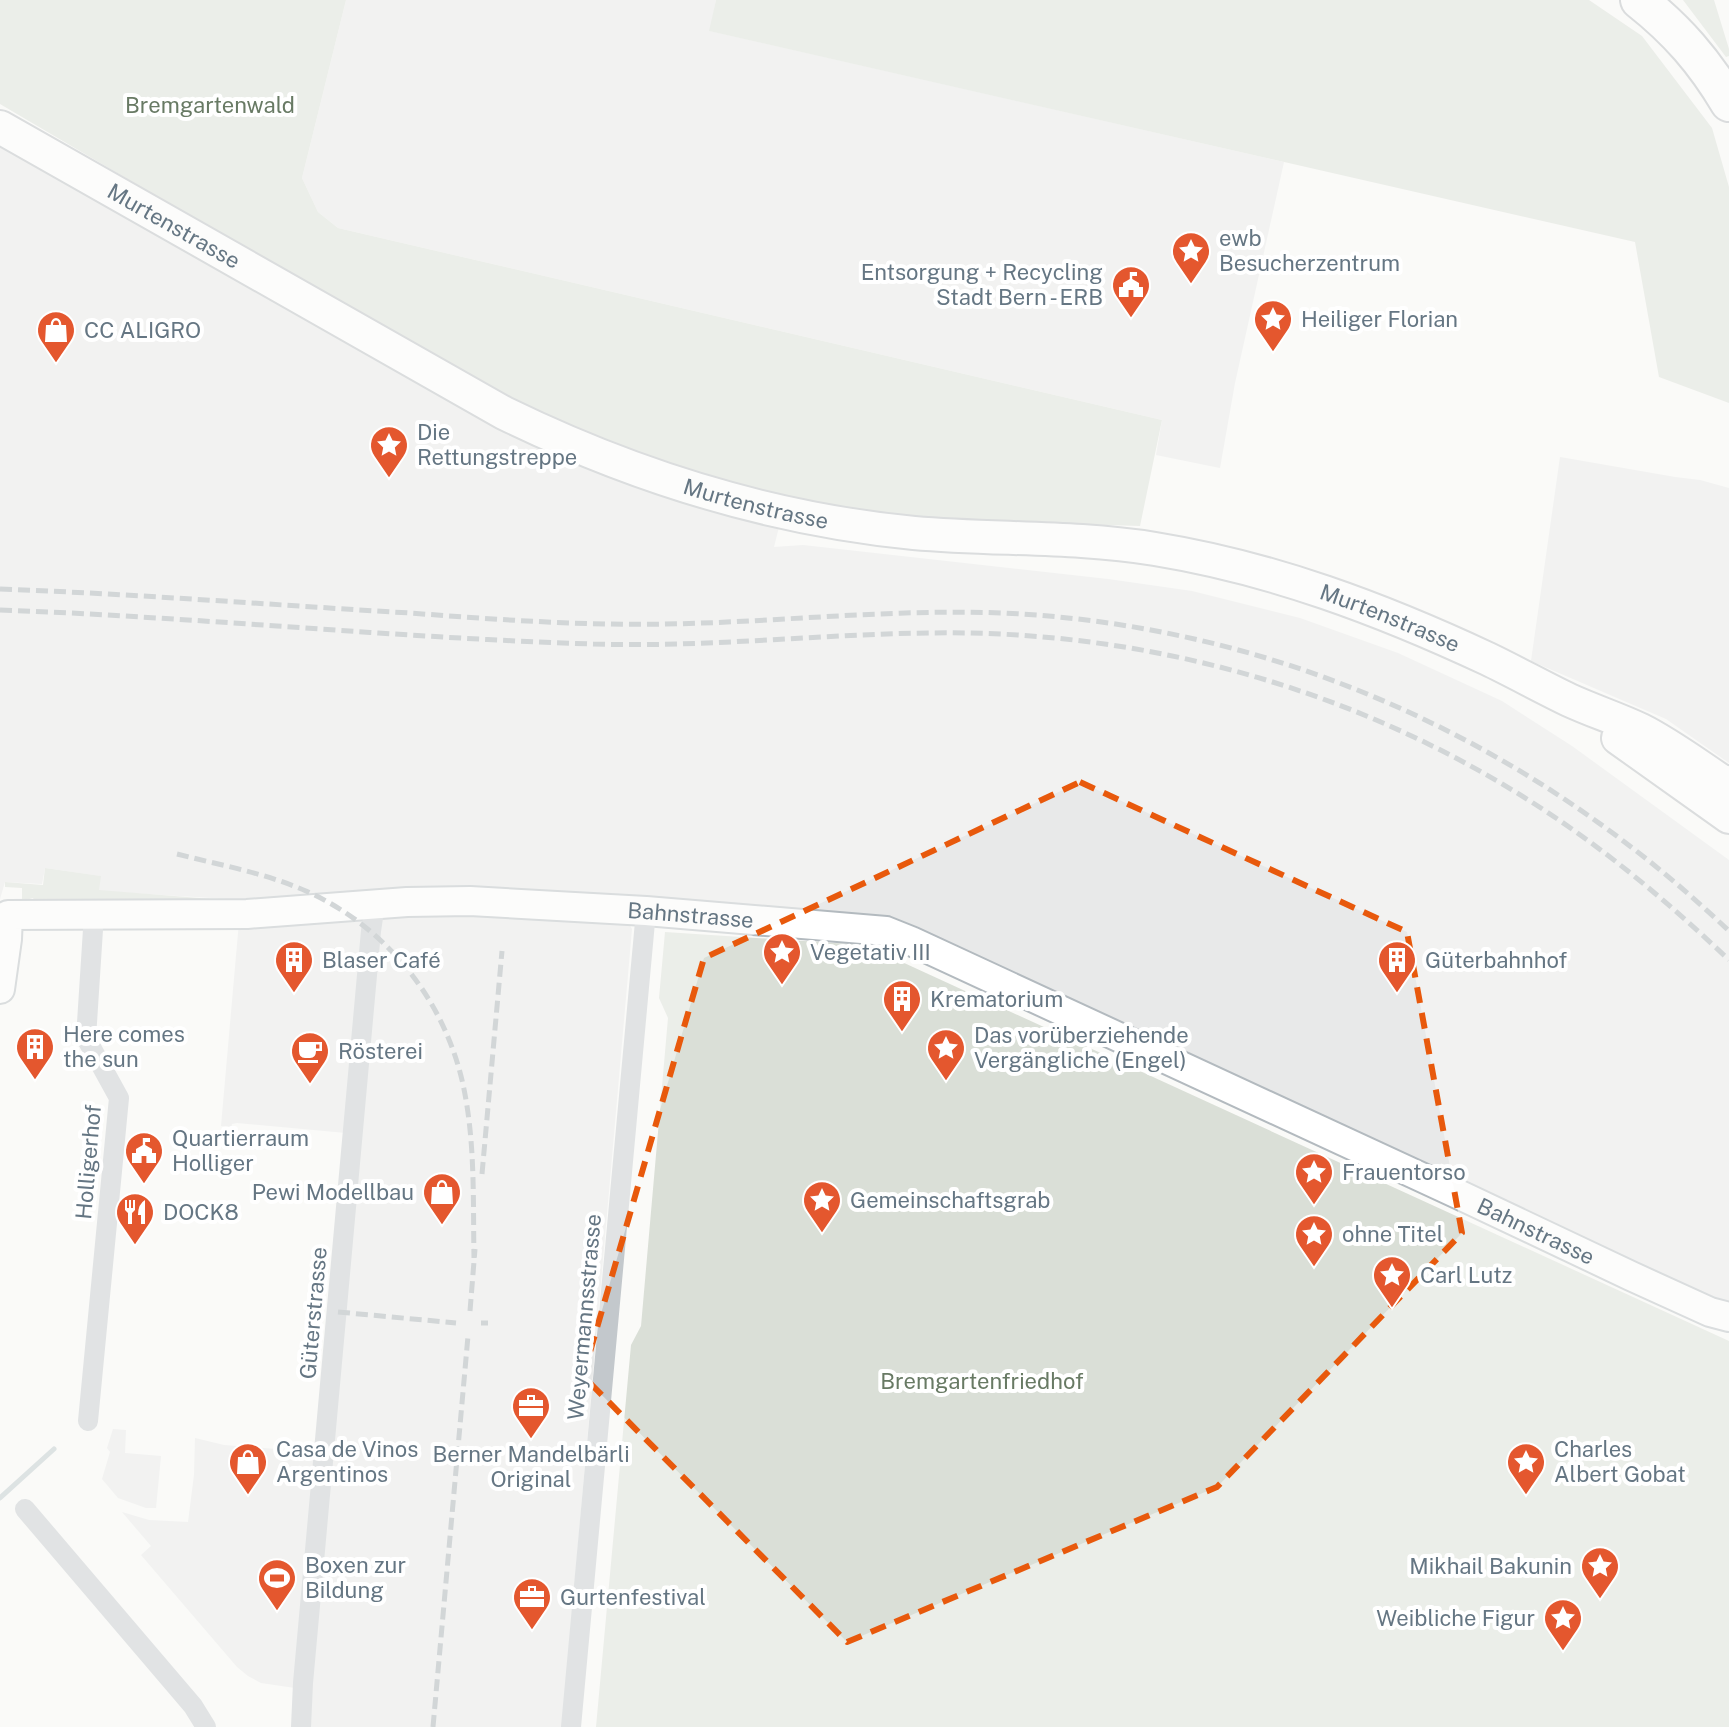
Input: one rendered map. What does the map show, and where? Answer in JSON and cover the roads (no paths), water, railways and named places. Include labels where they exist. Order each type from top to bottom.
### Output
[{"type":"highway","points":[[1639,0],[1683,38],[1712,74],[1729,103]]},
{"type":"main road","name":"Murtenstrasse","points":[[2,130],[504,413],[576,447],[636,470],[751,505],[847,524],[918,533],[1115,543],[1237,566],[1313,587],[1367,606],[1643,731],[1728,793]]},
{"type":"street","name":"Bahnstrasse","points":[[4,914],[247,914],[375,904],[470,901],[646,911],[886,931],[1631,1276],[1710,1312],[1729,1317]]},
{"type":"street","name":"Güterstrasse","points":[[301,1727],[375,904]]},
{"type":"street","name":"Weyermannsstrasse","points":[[571,1727],[646,911]]},
{"type":"street","points":[[0,989],[7,939],[4,914]]},
{"type":"street","name":"Holligerhof","points":[[88,1421],[119,1098],[86,1038],[94,914]]},
{"type":"street","points":[[25,1509],[193,1706],[206,1727]]},
{"type":"waterway","points":[[0,1498],[54,1449]]},
{"type":"railway","points":[[0,589],[585,623],[708,623],[904,613],[1002,613],[1104,622],[1204,641],[1301,669],[1394,706],[1484,750],[1571,803],[1652,864],[1729,931]]},
{"type":"railway","points":[[0,610],[593,644],[687,644],[874,634],[968,633],[1051,638],[1134,649],[1215,666],[1295,689],[1372,718],[1448,754],[1520,795],[1590,842],[1661,899],[1729,960]]},
{"type":"railway","points":[[177,854],[259,874],[306,891],[337,907],[365,927],[412,975],[447,1034],[466,1100],[472,1159],[474,1258]]},
{"type":"railway","points":[[482,1174],[502,951]]},
{"type":"railway","points":[[470,1311],[475,1249]]},
{"type":"railway","points":[[338,1312],[456,1323]]},
{"type":"railway","points":[[481,1323],[488,1323]]},
{"type":"railway","points":[[433,1727],[468,1336]]},
{"type":"place","name":"ewb Besucherzentrum","points":[[1191,285]]},
{"type":"place","name":"Entsorgung + Recycling Stadt Bern - ERB","points":[[1131,319]]},
{"type":"place","name":"Heiliger Florian","points":[[1273,353]]},
{"type":"place","name":"CC ALIGRO","points":[[56,364]]},
{"type":"place","name":"Die Rettungstreppe","points":[[389,479]]},
{"type":"place","name":"Vegetativ III","points":[[782,986]]},
{"type":"place","name":"Blaser Café","points":[[294,994]]},
{"type":"place","name":"Güterbahnhof","points":[[1397,994]]},
{"type":"place","name":"Krematorium","points":[[902,1033]]},
{"type":"place","name":"Here comes the sun","points":[[35,1081]]},
{"type":"place","name":"Das vorüberziehende Vergängliche (Engel)","points":[[946,1082]]},
{"type":"place","name":"Rösterei","points":[[310,1085]]},
{"type":"place","name":"Quartierraum Holliger","points":[[144,1185]]},
{"type":"place","name":"Frauentorso","points":[[1314,1206]]},
{"type":"place","name":"Pewi Modellbau","points":[[442,1226]]},
{"type":"place","name":"Gemeinschaftsgrab","points":[[822,1234]]},
{"type":"place","name":"DOCK8","points":[[135,1246]]},
{"type":"place","name":"ohne Titel","points":[[1314,1268]]},
{"type":"place","name":"Carl Lutz","points":[[1392,1309]]},
{"type":"place","name":"Berner Mandelbärli Original","points":[[531,1440]]},
{"type":"place","name":"Casa de Vinos Argentinos","points":[[248,1496]]},
{"type":"place","name":"Charles Albert Gobat","points":[[1526,1496]]},
{"type":"place","name":"Mikhail Bakunin","points":[[1600,1600]]},
{"type":"place","name":"Boxen zur Bildung","points":[[277,1612]]},
{"type":"place","name":"Gurtenfestival","points":[[532,1631]]},
{"type":"place","name":"Weibliche Figur","points":[[1563,1652]]},
{"type":"park label","name":"Bremgartenwald","points":[[210,105]]},
{"type":"park label","name":"Bremgartenfriedhof","points":[[982,1381]]}]
